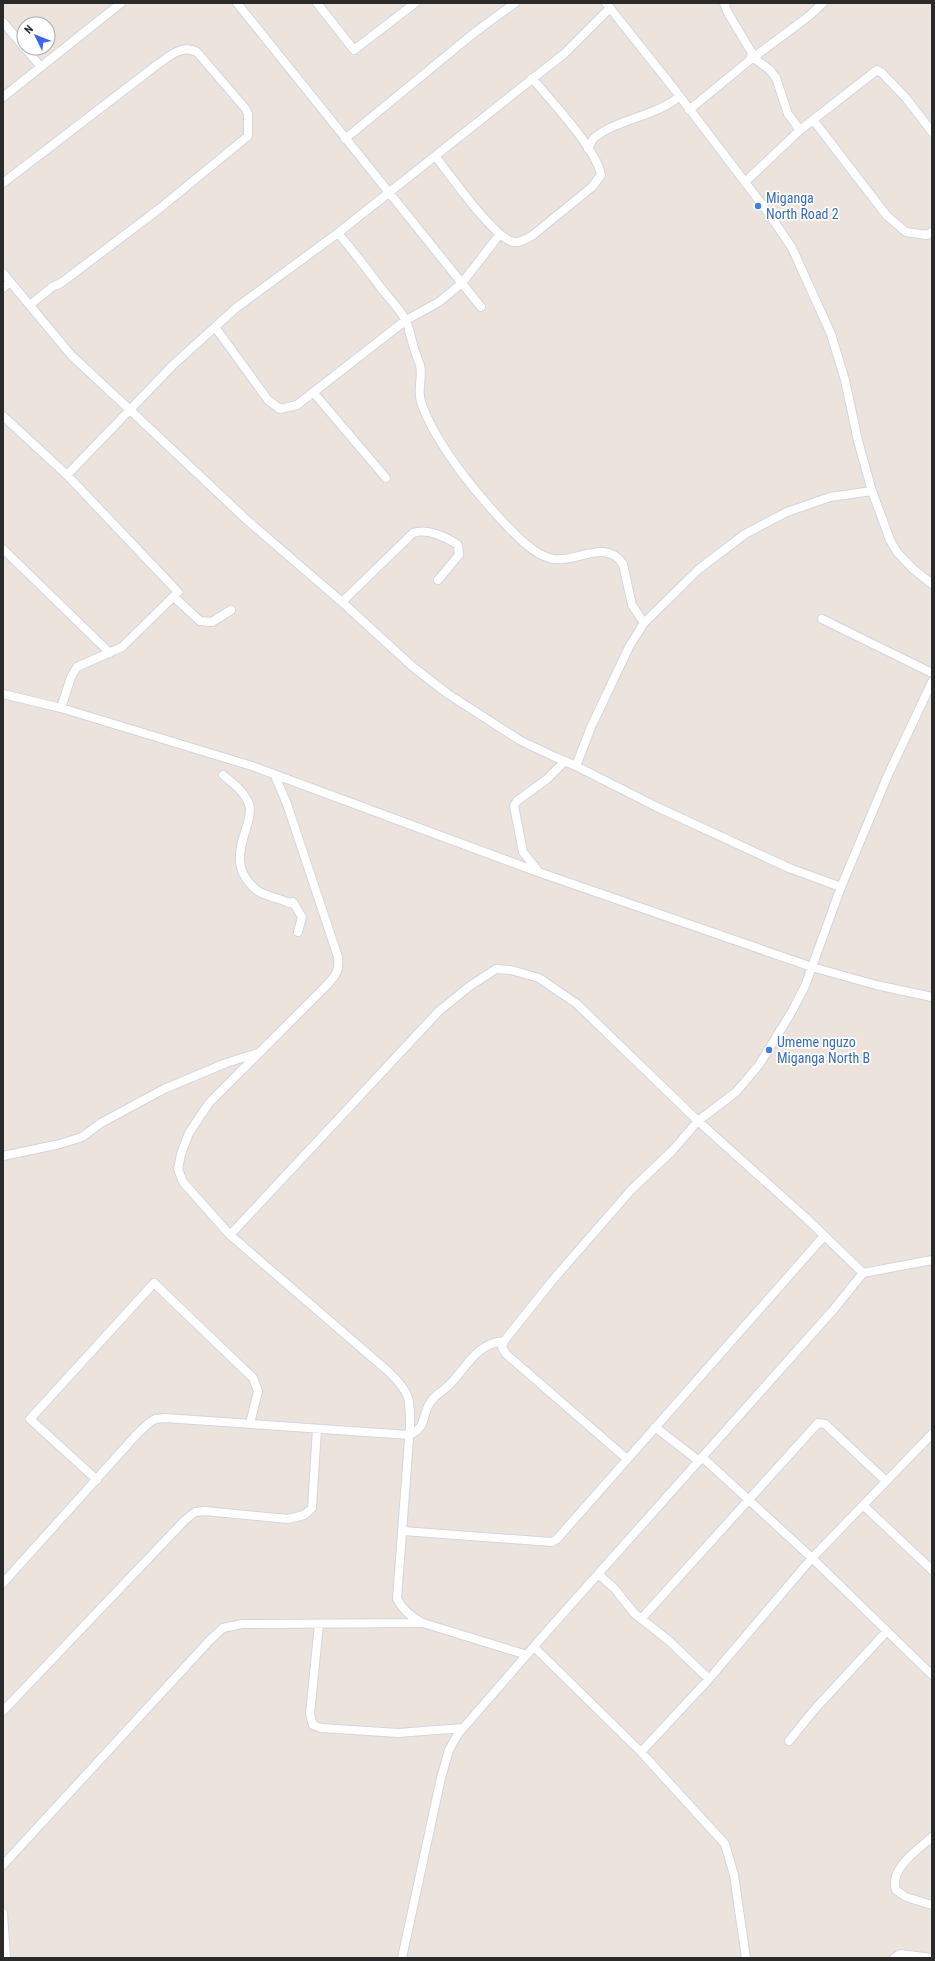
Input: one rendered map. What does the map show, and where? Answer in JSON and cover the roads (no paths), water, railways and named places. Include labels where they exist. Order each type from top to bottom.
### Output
[{"type":"street","points":[[3,97],[120,3]]},
{"type":"street","points":[[237,3],[388,194],[481,307]]},
{"type":"street","points":[[317,3],[354,50],[415,3]]},
{"type":"street","points":[[345,140],[474,33],[514,3]]},
{"type":"street","points":[[724,3],[728,13],[752,53],[752,59]]},
{"type":"street","points":[[689,110],[752,59],[810,16],[823,3]]},
{"type":"street","points":[[67,475],[173,366],[236,308],[338,233],[565,53],[608,6],[680,96],[689,110],[745,182],[792,248],[831,334],[845,380],[858,441],[872,491],[890,540],[897,552],[913,569],[932,584]]},
{"type":"street","points":[[3,22],[16,37]]},
{"type":"street","points":[[3,184],[158,64],[179,50],[188,49],[197,52],[247,112],[248,136],[158,209],[62,283],[52,287],[30,305]]},
{"type":"street","points":[[32,56],[41,67]]},
{"type":"street","points":[[752,59],[770,70],[776,78],[788,114],[800,130]]},
{"type":"street","points":[[745,182],[800,130],[814,121],[877,70],[882,72],[906,98],[932,132]]},
{"type":"street","points":[[435,156],[493,229],[508,240],[515,243],[524,240],[592,187],[601,175],[600,169],[583,139],[532,78]]},
{"type":"street","points":[[588,149],[592,139],[627,119],[670,104],[680,96]]},
{"type":"street","points":[[814,121],[887,216],[906,232],[926,235],[932,232]]},
{"type":"street","points":[[338,233],[406,320],[420,366],[419,392],[429,423],[437,438],[468,479],[500,519],[521,540],[542,555],[552,559],[563,559],[590,553],[604,552],[614,555],[623,564],[632,605],[644,623]]},
{"type":"street","points":[[215,327],[268,400],[280,409],[297,405],[406,320],[439,302],[462,283],[500,234]]},
{"type":"street","points":[[3,273],[71,354],[130,410],[248,521],[342,602],[412,667],[448,694],[521,741],[576,766],[664,811],[789,868],[841,887]]},
{"type":"street","points":[[3,288],[10,282]]},
{"type":"street","points":[[314,392],[386,478]]},
{"type":"street","points":[[3,416],[67,475],[178,592],[129,640],[110,653],[81,664],[74,670],[61,708]]},
{"type":"street","points":[[576,766],[615,674],[644,623],[700,569],[720,552],[764,523],[809,503],[830,497],[872,491]]},
{"type":"street","points":[[342,602],[413,533],[421,531],[448,539],[458,545],[459,555],[438,580]]},
{"type":"street","points":[[3,549],[110,653]]},
{"type":"street","points":[[174,597],[200,620],[208,622],[216,621],[231,610]]},
{"type":"street","points":[[822,619],[932,673]]},
{"type":"street","points":[[627,1459],[506,1354],[502,1348],[504,1340],[552,1281],[631,1190],[672,1151],[698,1121],[736,1092],[759,1065],[791,1013],[805,986],[841,887],[888,776],[932,682]]},
{"type":"street","points":[[3,694],[61,708],[252,766],[275,776],[424,829],[538,872],[812,967],[876,985],[932,997]]},
{"type":"street","points":[[538,872],[523,852],[514,806],[517,801],[547,779],[565,761]]},
{"type":"street","points":[[222,775],[241,790],[250,808],[239,853],[240,865],[246,878],[258,891],[289,903],[293,902],[302,917],[298,932]]},
{"type":"street","points":[[275,776],[287,804],[340,966],[337,974],[209,1103],[189,1134],[181,1154],[178,1169],[183,1182],[230,1235],[389,1372],[406,1390],[410,1405],[409,1435],[397,1599],[407,1613],[423,1623],[527,1655]]},
{"type":"street","points":[[230,1235],[439,1011],[470,986],[496,969],[511,970],[539,978],[577,1004],[698,1121],[863,1273]]},
{"type":"street","points":[[3,1156],[60,1144],[82,1137],[101,1123],[164,1089],[226,1063],[260,1052]]},
{"type":"street","points":[[403,1532],[552,1542],[572,1524],[752,1316],[824,1236]]},
{"type":"street","points":[[402,1958],[441,1778],[449,1750],[463,1728],[834,1309],[863,1273],[932,1261]]},
{"type":"street","points":[[97,1480],[30,1419],[154,1283],[253,1378],[258,1391],[250,1424]]},
{"type":"street","points":[[3,1583],[138,1433],[155,1420],[165,1418],[409,1435],[417,1432],[420,1428],[432,1400],[447,1387],[474,1356],[494,1341],[504,1340]]},
{"type":"street","points":[[641,1619],[821,1423],[825,1424],[886,1481]]},
{"type":"street","points":[[656,1427],[700,1459],[812,1558],[932,1675]]},
{"type":"street","points":[[3,1711],[185,1520],[195,1512],[218,1511],[288,1519],[304,1515],[312,1508],[317,1429]]},
{"type":"street","points":[[641,1752],[708,1678],[812,1558],[864,1506],[932,1434]]},
{"type":"street","points":[[864,1506],[932,1570]]},
{"type":"street","points":[[598,1574],[614,1588],[641,1619],[668,1640],[708,1678]]},
{"type":"street","points":[[3,1865],[204,1646],[224,1628],[242,1624],[423,1623]]},
{"type":"street","points":[[319,1624],[310,1714],[313,1725],[322,1728],[398,1732],[463,1728]]},
{"type":"street","points":[[789,1741],[814,1710],[887,1631]]},
{"type":"street","points":[[534,1647],[641,1752],[725,1844],[734,1874],[746,1958]]},
{"type":"street","points":[[932,1837],[901,1866],[895,1886],[896,1890],[906,1897],[932,1905]]},
{"type":"street","points":[[3,1913],[6,1958]]},
{"type":"street","points":[[894,1958],[900,1954],[932,1958]]},
{"type":"place","name":"Miganga North Road 2","points":[[758,206]]},
{"type":"place","name":"Umeme nguzo Miganga North B","points":[[769,1050]]}]
